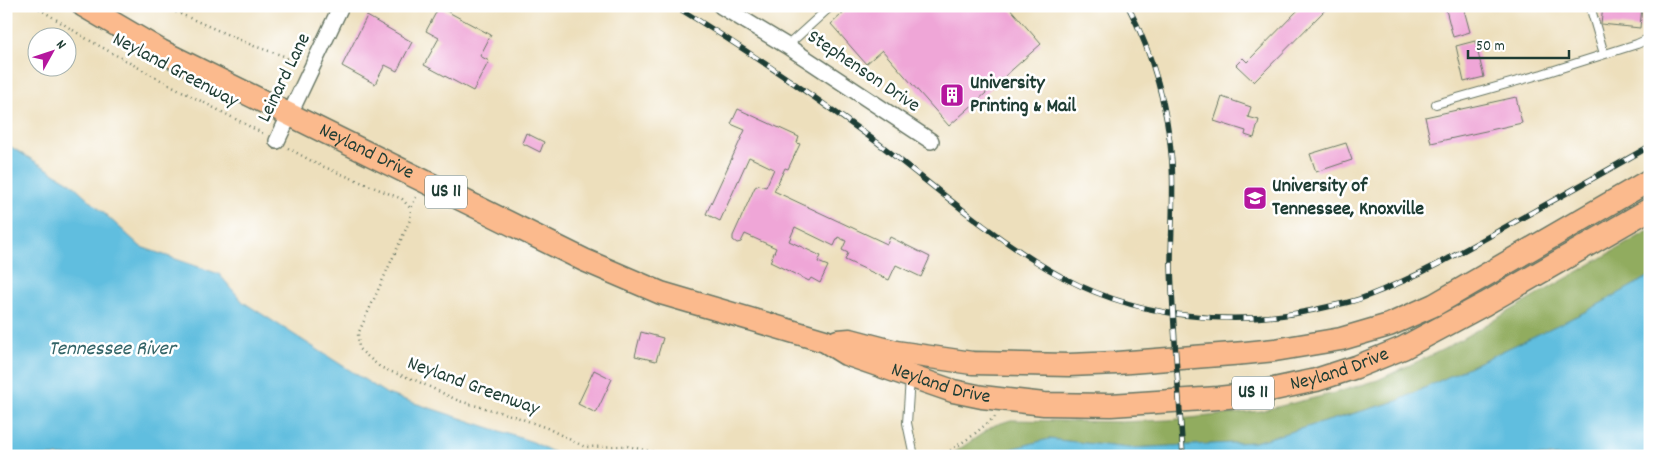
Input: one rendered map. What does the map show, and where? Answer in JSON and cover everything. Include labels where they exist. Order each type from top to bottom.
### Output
[{"type":"main road","name":"Neyland Drive","points":[[84,6],[161,51],[584,260],[661,293],[825,341],[846,354],[953,391],[982,397],[1044,404],[1111,405],[1227,397],[1316,380],[1380,358],[1419,340],[1650,209]]},
{"type":"main road","name":"Neyland Drive","points":[[825,341],[850,340],[896,352],[972,362],[1069,365],[1265,351],[1341,339],[1389,325],[1426,309],[1650,180]]},
{"type":"street","name":"Leinard Lane","points":[[277,141],[341,6]]},
{"type":"street","name":"Stephenson Drive","points":[[721,6],[787,46],[931,141]]},
{"type":"lane","points":[[787,46],[831,6]]},
{"type":"lane","points":[[1590,6],[1604,54]]},
{"type":"lane","points":[[1436,104],[1542,74],[1637,44],[1650,38]]},
{"type":"lane","points":[[910,376],[907,423],[914,456]]},
{"type":"path","name":"Neyland Greenway","points":[[35,6],[87,39],[156,78],[317,164],[402,199],[411,209]]},
{"type":"path","points":[[162,6],[254,46],[284,56],[309,76]]},
{"type":"path","name":"Neyland Greenway","points":[[423,180],[411,209],[410,220],[358,334],[359,349],[380,367],[415,380],[460,401],[514,416],[547,428],[585,447],[627,446],[670,456]]},
{"type":"green space","points":[[1650,230],[1650,276],[1587,311],[1397,401],[1255,442],[1129,448],[1049,439],[983,456],[949,456],[995,425],[1011,420],[1121,422],[1169,420],[1260,411],[1331,394],[1378,380],[1444,349]]},
{"type":"water","name":"Tennessee River","points":[[6,144],[71,183],[141,247],[219,274],[243,302],[387,394],[533,442],[561,456],[6,456]]},
{"type":"water","points":[[1650,276],[1650,456],[983,456],[1049,439],[1129,448],[1255,442],[1397,401],[1587,311]]},
{"type":"building","name":"University Printing & Mail","points":[[851,6],[1008,6],[1041,44],[949,126],[882,50],[866,64],[831,24]]},
{"type":"building","points":[[1302,6],[1329,6],[1254,82],[1236,65],[1243,58],[1247,62]]},
{"type":"building","points":[[1445,6],[1463,6],[1470,32],[1453,37]]},
{"type":"building","points":[[1603,6],[1642,6],[1640,28],[1601,24]]},
{"type":"building","points":[[439,7],[491,35],[480,56],[489,61],[473,91],[424,65],[439,38],[426,31]]},
{"type":"building","points":[[367,16],[412,42],[397,71],[385,65],[375,84],[342,66]]},
{"type":"building","points":[[1475,41],[1484,77],[1464,82],[1456,46]]},
{"type":"building","points":[[1222,97],[1251,107],[1248,117],[1259,120],[1254,138],[1245,135],[1246,131],[1214,121]]},
{"type":"building","points":[[1516,97],[1522,123],[1431,143],[1425,117]]},
{"type":"building","points":[[738,109],[799,137],[797,143],[800,144],[788,169],[785,168],[774,191],[887,244],[890,237],[930,257],[921,277],[896,265],[889,280],[845,260],[848,253],[842,250],[846,241],[838,237],[834,246],[795,227],[789,241],[821,256],[818,262],[828,266],[820,283],[811,278],[809,281],[770,262],[776,248],[745,234],[741,242],[737,243],[733,240],[733,236],[755,187],[759,185],[766,187],[774,169],[749,157],[720,221],[706,214],[745,130],[731,124]]},
{"type":"building","points":[[526,133],[544,142],[540,152],[522,143]]},
{"type":"building","points":[[1346,143],[1352,160],[1316,172],[1310,154]]},
{"type":"building","points":[[641,332],[663,338],[656,361],[635,356]]},
{"type":"building","points":[[594,370],[612,379],[596,413],[578,404]]},
{"type":"railway","points":[[675,6],[753,55],[828,107],[878,143],[982,225],[1048,269],[1080,286],[1113,299],[1148,309],[1183,315],[1255,318],[1291,314],[1360,299],[1402,282],[1456,255],[1650,146]]},
{"type":"railway","points":[[1128,6],[1145,43],[1158,82],[1170,142],[1173,176],[1171,266],[1183,456]]},
{"type":"place","name":"University Printing & Mail","points":[[952,95]]},
{"type":"place","name":"University of Tennessee, Knoxville","points":[[1255,198]]}]
